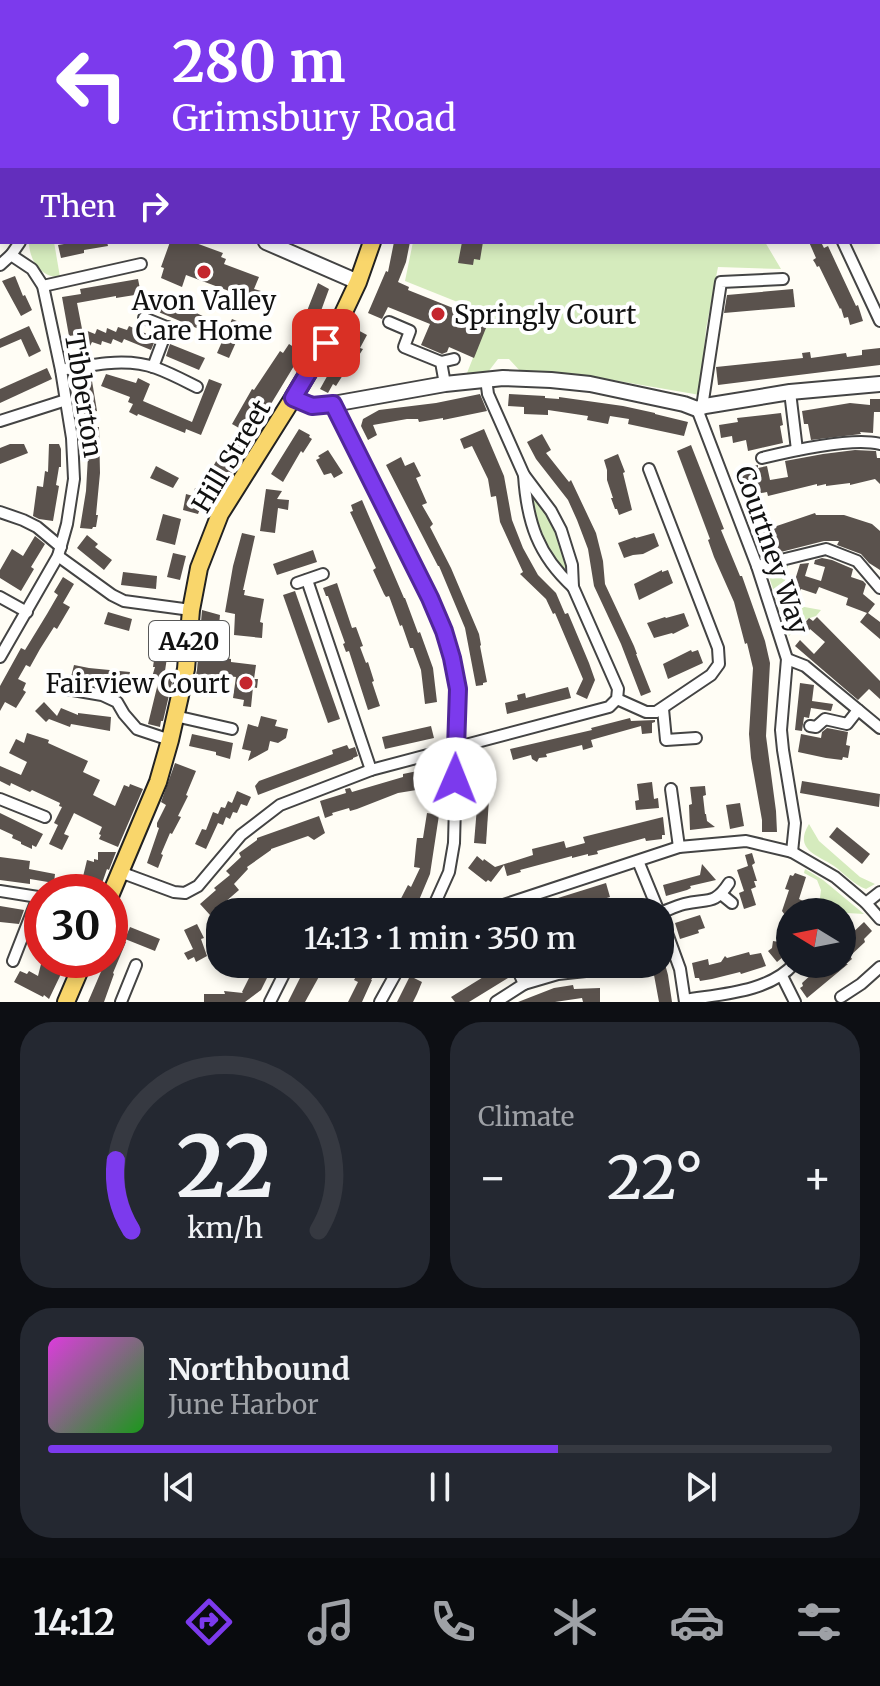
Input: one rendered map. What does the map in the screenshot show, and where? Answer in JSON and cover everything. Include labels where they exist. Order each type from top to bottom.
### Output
[{"type":"main road","name":"A420","points":[[358,282],[371,244]]},
{"type":"main road","name":"Hill Street","points":[[120,872],[156,789],[170,740],[186,669],[191,610],[199,568],[220,514],[342,316],[358,282]]},
{"type":"main road","points":[[66,1002],[76,978]]},
{"type":"street","points":[[0,265],[19,244]]},
{"type":"street","points":[[271,244],[358,282]]},
{"type":"street","points":[[844,244],[880,321]]},
{"type":"street","points":[[11,255],[32,269],[43,286],[141,264]]},
{"type":"street","points":[[699,408],[721,282],[783,279]]},
{"type":"street","name":"Tibberton","points":[[0,657],[60,552],[74,479],[66,400],[43,286]]},
{"type":"street","points":[[144,318],[186,335]]},
{"type":"street","points":[[389,322],[410,331],[404,347],[441,362],[454,359]]},
{"type":"street","points":[[153,367],[168,327]]},
{"type":"street","points":[[441,362],[445,384]]},
{"type":"street","points":[[61,370],[104,363],[130,363],[153,367],[197,387]]},
{"type":"street","points":[[120,872],[174,892],[185,893],[198,886],[241,835],[280,805],[371,770],[609,707],[617,699],[618,689],[573,587],[568,546],[551,511],[524,475],[488,394],[486,379]]},
{"type":"street","points":[[293,398],[312,406],[486,379],[551,380],[590,384],[699,408],[790,392],[880,384]]},
{"type":"street","points":[[790,392],[797,450]]},
{"type":"street","points":[[0,421],[66,400]]},
{"type":"street","points":[[333,404],[430,598],[452,658],[458,689],[454,843],[449,872],[438,898]]},
{"type":"street","name":"Courtney Way","points":[[699,408],[757,566],[787,659],[781,730],[795,823],[792,852]]},
{"type":"street","points":[[762,458],[797,450],[865,442],[880,444]]},
{"type":"street","points":[[617,699],[646,712],[656,712],[711,675],[719,664],[718,648],[649,469]]},
{"type":"street","points":[[524,475],[525,502],[538,541],[556,571],[573,587]]},
{"type":"street","points":[[0,512],[37,527],[60,552],[112,595],[124,601],[191,610]]},
{"type":"street","points":[[757,566],[826,549],[857,561],[880,588]]},
{"type":"street","points":[[323,574],[302,581],[371,770]]},
{"type":"street","points":[[0,597],[27,612]]},
{"type":"street","points":[[787,659],[805,666],[880,728]]},
{"type":"street","points":[[67,689],[110,698],[117,702],[137,729],[170,740]]},
{"type":"street","points":[[663,709],[666,740],[696,738]]},
{"type":"street","points":[[810,726],[816,727],[825,719],[847,724],[858,710]]},
{"type":"street","points":[[175,716],[232,729]]},
{"type":"street","points":[[671,789],[679,847]]},
{"type":"street","points":[[0,799],[45,817]]},
{"type":"street","points":[[528,898],[679,847],[746,841],[792,852],[835,877],[880,919]]},
{"type":"street","points":[[638,861],[654,898]]},
{"type":"street","points":[[674,908],[710,900],[721,894],[729,883]]},
{"type":"street","points":[[0,891],[38,897],[13,961]]},
{"type":"street","points":[[866,903],[880,892]]},
{"type":"street","points":[[721,894],[732,903]]},
{"type":"street","points":[[674,952],[685,1001],[739,991],[776,978]]},
{"type":"street","points":[[121,1002],[136,965]]},
{"type":"street","points":[[841,997],[880,967]]},
{"type":"street","points":[[270,1002],[282,978]]},
{"type":"street","points":[[380,1002],[393,978]]},
{"type":"street","points":[[521,978],[524,984]]},
{"type":"street","points":[[496,1002],[524,984],[544,978]]},
{"type":"street","points":[[783,978],[795,1002]]},
{"type":"green space","points":[[29,244],[54,244],[60,277],[42,271],[31,255]]},
{"type":"green space","points":[[413,244],[766,244],[781,269],[718,267],[706,329],[700,395],[589,376],[521,372],[509,359],[498,359],[488,372],[467,373],[490,315],[405,281]]},
{"type":"green space","points":[[533,497],[539,500],[557,532],[564,550],[566,568],[560,568],[545,544],[533,509]]},
{"type":"green space","points":[[788,565],[784,586],[792,590],[788,604],[821,610],[789,636],[769,577],[773,570]]},
{"type":"green space","points":[[809,824],[819,841],[860,877],[875,884],[866,889],[862,887],[810,851],[804,840]]},
{"type":"green space","points":[[805,869],[845,898],[820,898],[817,880],[804,873]]},
{"type":"building","points":[[108,244],[108,246],[61,258],[58,245]]},
{"type":"building","name":"Avon Valley Care Home","points":[[169,244],[198,244],[223,253],[221,257],[226,259],[224,264],[259,277],[254,289],[261,291],[255,308],[237,302],[238,299],[228,295],[229,291],[186,275],[182,287],[161,278],[164,268],[161,267]]},
{"type":"building","name":"Springly Court","points":[[394,244],[410,244],[398,282],[409,287],[408,290],[463,312],[474,314],[476,311],[490,318],[474,358],[449,347],[442,354],[421,345],[430,324],[388,307],[382,319],[368,313],[388,272]]},
{"type":"building","points":[[462,244],[483,244],[480,260],[474,259],[473,265],[458,263]]},
{"type":"building","points":[[810,244],[822,244],[824,248],[828,246],[863,321],[850,325],[848,317],[844,318],[819,266],[813,260],[816,258]]},
{"type":"building","points":[[15,276],[32,310],[21,316],[2,281]]},
{"type":"building","points":[[138,279],[141,294],[77,303],[83,334],[69,336],[62,297],[81,294],[80,289]]},
{"type":"building","points":[[318,283],[329,289],[318,319],[320,321],[311,336],[300,329],[303,325],[297,321],[302,314],[305,316]]},
{"type":"building","points":[[793,289],[795,307],[724,313],[727,295]]},
{"type":"building","points":[[153,298],[211,320],[206,332],[149,308]]},
{"type":"building","points":[[232,319],[244,324],[229,358],[217,353]]},
{"type":"building","points":[[29,326],[41,351],[29,357],[21,339],[0,348],[0,339]]},
{"type":"building","points":[[129,326],[156,338],[151,350],[124,339],[122,343],[113,339],[111,344],[102,341],[101,345],[92,342],[90,346],[80,342],[85,330],[95,334],[97,329],[106,333],[107,328],[116,332],[118,327],[127,330]]},
{"type":"building","points":[[354,328],[367,335],[360,348],[363,349],[328,393],[320,389]]},
{"type":"building","points":[[170,344],[205,358],[199,370],[166,356]]},
{"type":"building","points":[[289,344],[300,351],[297,361],[240,455],[238,453],[227,482],[210,472],[219,456],[221,458],[227,451],[239,428],[232,424],[252,389],[280,351],[283,353]]},
{"type":"building","points":[[880,348],[880,365],[718,385],[716,367],[803,358],[802,353],[810,352],[811,358],[846,353],[847,357],[862,355],[862,350]]},
{"type":"building","points":[[47,368],[52,379],[0,403],[0,389]]},
{"type":"building","points":[[106,374],[136,383],[138,378],[150,384],[143,401],[192,422],[209,379],[222,384],[201,435],[186,429],[185,433],[129,412],[133,404],[128,402],[130,397],[101,386]]},
{"type":"building","points":[[92,381],[97,411],[84,414],[78,384]]},
{"type":"building","points":[[480,394],[487,411],[443,420],[419,422],[418,419],[407,419],[373,425],[377,435],[368,440],[361,426],[363,419],[379,410]]},
{"type":"building","points":[[509,394],[623,406],[688,422],[684,436],[628,424],[629,419],[610,416],[608,424],[587,420],[588,416],[548,410],[548,415],[524,414],[524,407],[508,406]]},
{"type":"building","points":[[870,399],[880,399],[880,412],[874,412],[873,433],[860,432],[811,440],[802,411],[850,403],[870,405]]},
{"type":"building","points":[[781,413],[783,443],[748,451],[746,440],[733,443],[732,436],[721,438],[719,425],[738,422],[737,418]]},
{"type":"building","points":[[99,427],[96,527],[80,528],[86,491],[86,428]]},
{"type":"building","points":[[299,429],[312,439],[303,453],[301,451],[283,482],[271,474]]},
{"type":"building","points":[[484,429],[504,476],[512,520],[523,548],[538,575],[556,593],[565,614],[568,613],[589,663],[595,680],[587,699],[576,694],[583,679],[555,613],[546,599],[520,574],[523,572],[500,522],[496,496],[491,497],[488,479],[472,446],[464,449],[460,439]]},
{"type":"building","points":[[542,434],[551,450],[546,453],[569,482],[571,480],[596,533],[605,584],[651,692],[641,696],[594,586],[588,549],[577,520],[568,500],[536,459],[527,442]]},
{"type":"building","points":[[24,444],[28,453],[0,464],[0,448]]},
{"type":"building","points":[[49,444],[59,444],[61,449],[53,521],[33,516],[37,486],[43,487],[45,471],[48,472]]},
{"type":"building","points":[[691,445],[724,529],[721,530],[742,576],[770,663],[766,736],[777,832],[762,832],[749,734],[753,668],[747,643],[677,451]]},
{"type":"building","points":[[328,450],[343,473],[334,478],[331,473],[324,475],[316,460]]},
{"type":"building","points":[[855,450],[876,451],[877,458],[880,458],[880,484],[875,479],[850,485],[817,484],[768,496],[767,492],[752,495],[750,489],[742,491],[738,469],[767,466],[770,480],[788,477],[785,461]]},
{"type":"building","points":[[618,454],[625,472],[632,510],[619,515],[611,498],[604,460]]},
{"type":"building","points":[[401,457],[405,466],[414,462],[421,476],[416,478],[427,503],[422,505],[433,524],[430,527],[479,634],[487,682],[483,685],[476,686],[465,628],[439,566],[386,465]]},
{"type":"building","points":[[156,466],[179,478],[173,488],[150,478]]},
{"type":"building","points":[[195,488],[207,490],[198,514],[183,510],[186,494],[193,496]]},
{"type":"building","points":[[266,489],[282,491],[277,499],[289,500],[288,510],[278,508],[275,533],[260,531]]},
{"type":"building","points":[[362,500],[420,632],[433,668],[437,702],[425,704],[421,670],[413,648],[410,648],[389,596],[384,594],[373,570],[376,568],[350,512],[353,511],[351,505]]},
{"type":"building","points":[[815,513],[844,515],[872,524],[880,531],[880,570],[861,554],[837,545],[839,541],[824,541],[769,555],[766,543],[760,545],[756,533]]},
{"type":"building","points":[[163,514],[181,519],[175,545],[156,540]]},
{"type":"building","points":[[242,533],[255,536],[243,590],[244,595],[264,599],[260,622],[263,623],[262,638],[234,635],[235,614],[225,612]]},
{"type":"building","points":[[654,533],[659,546],[624,558],[618,543]]},
{"type":"building","points":[[87,535],[98,544],[95,547],[112,560],[104,570],[77,548]]},
{"type":"building","points":[[35,536],[45,544],[21,591],[0,578],[0,570],[12,549],[23,556]]},
{"type":"building","points":[[313,550],[317,562],[277,575],[273,564]]},
{"type":"building","points":[[173,553],[186,556],[180,580],[167,577]]},
{"type":"building","points":[[822,558],[853,569],[851,577],[866,584],[863,594],[875,604],[868,613],[880,622],[880,639],[860,622],[867,613],[846,605],[848,598],[819,587],[816,594],[801,589],[799,595],[791,593],[800,564],[809,563],[805,576],[821,581],[825,567],[814,564],[815,560]]},
{"type":"building","points":[[668,570],[673,583],[639,600],[634,584]]},
{"type":"building","points":[[123,572],[157,576],[156,589],[121,585]]},
{"type":"building","points":[[63,577],[74,584],[63,603],[70,607],[30,667],[26,665],[18,679],[26,683],[23,690],[26,692],[16,708],[5,702],[0,711],[0,686],[21,648],[25,650],[58,595],[54,592]]},
{"type":"building","points":[[337,583],[374,681],[380,706],[368,710],[349,651],[346,652],[323,588]]},
{"type":"building","points":[[295,591],[340,719],[328,723],[283,595]]},
{"type":"building","name":"Fairview Court","points":[[202,610],[220,615],[216,657],[256,665],[254,679],[258,679],[257,688],[253,687],[251,707],[243,706],[244,700],[233,698],[236,677],[211,674],[209,693],[192,691]]},
{"type":"building","points":[[108,612],[132,619],[129,631],[104,624]]},
{"type":"building","points":[[684,613],[689,626],[654,638],[647,623]]},
{"type":"building","points":[[817,617],[880,681],[880,699],[869,689],[858,700],[795,646],[800,640],[814,654],[825,642],[802,626],[809,618],[813,621]]},
{"type":"building","points":[[154,622],[167,624],[166,637],[170,637],[165,671],[174,674],[160,727],[148,724],[159,679],[152,677],[155,667],[152,660]]},
{"type":"building","points":[[691,650],[698,650],[703,663],[668,679],[663,664]]},
{"type":"building","points":[[74,665],[130,672],[128,681],[124,680],[123,685],[89,681],[71,677]]},
{"type":"building","points":[[800,683],[814,685],[812,701],[833,704],[831,711],[811,708],[809,718],[804,717],[802,731],[795,730]]},
{"type":"building","points":[[568,687],[571,698],[507,714],[505,703],[518,700],[517,695],[525,693],[526,698]]},
{"type":"building","points":[[44,702],[57,716],[61,708],[78,715],[111,717],[110,731],[71,724],[70,727],[49,719],[46,722],[35,711]]},
{"type":"building","points":[[261,716],[277,720],[275,726],[288,729],[286,738],[278,743],[270,741],[268,750],[248,761],[251,751],[242,749],[248,724],[258,727]]},
{"type":"building","points":[[630,718],[631,721],[655,720],[652,733],[642,734],[641,726],[591,740],[593,747],[583,750],[582,745],[546,754],[547,757],[539,758],[537,762],[531,755],[513,760],[510,749]]},
{"type":"building","points":[[431,726],[434,738],[385,749],[382,737]]},
{"type":"building","points":[[827,728],[848,732],[848,758],[843,757],[842,760],[798,752],[801,734],[821,738]]},
{"type":"building","points":[[27,733],[49,740],[48,743],[88,761],[83,772],[100,780],[93,795],[115,806],[124,785],[143,789],[118,847],[99,839],[102,827],[74,813],[64,834],[69,836],[62,850],[49,844],[58,825],[54,823],[62,807],[60,803],[32,790],[30,792],[0,781],[0,766],[21,775],[27,762],[9,753],[16,739],[24,743]]},
{"type":"building","points":[[192,734],[233,743],[230,759],[216,755],[216,752],[189,746]]},
{"type":"building","points":[[347,745],[349,749],[355,747],[358,756],[258,795],[255,786],[259,781],[333,754],[332,750]]},
{"type":"building","points":[[175,763],[196,771],[178,816],[181,817],[170,833],[158,868],[147,863],[159,828],[157,823],[166,805],[161,802]]},
{"type":"building","points":[[437,767],[441,786],[398,793],[357,809],[332,813],[325,818],[320,801],[346,793],[345,789],[350,788],[352,792],[403,777],[403,774]]},
{"type":"building","points":[[802,781],[880,794],[879,807],[800,793]]},
{"type":"building","points":[[652,782],[654,799],[658,798],[659,808],[636,810],[635,801],[639,800],[637,784]]},
{"type":"building","points":[[479,783],[490,784],[486,844],[474,843]]},
{"type":"building","points":[[705,786],[705,814],[707,821],[715,827],[690,830],[690,787]]},
{"type":"building","points":[[237,791],[251,797],[247,806],[241,804],[237,813],[233,812],[230,819],[226,817],[223,825],[218,823],[206,849],[195,844],[202,829],[206,830],[213,812],[218,814],[228,801],[232,803]]},
{"type":"building","points":[[740,803],[744,826],[730,829],[726,805]]},
{"type":"building","points":[[0,813],[43,834],[36,847],[32,845],[32,849],[21,844],[12,838],[13,835],[0,829]]},
{"type":"building","points":[[427,813],[439,815],[430,874],[420,898],[401,898],[408,885],[411,887],[420,868],[414,867],[417,838],[423,838]]},
{"type":"building","points":[[319,816],[325,833],[314,840],[308,836],[271,849],[247,867],[234,884],[239,890],[230,898],[207,898],[230,875],[226,871],[241,857],[239,853],[257,838]]},
{"type":"building","points":[[663,817],[665,835],[662,839],[646,841],[645,838],[597,851],[598,854],[572,856],[507,876],[504,865],[491,882],[486,882],[468,868],[477,856],[495,867],[533,855],[532,849],[564,841],[566,848],[585,843],[583,837]]},
{"type":"building","points":[[837,827],[870,854],[862,864],[829,837]]},
{"type":"building","points":[[98,852],[116,852],[105,874],[84,874],[87,860],[98,860]]},
{"type":"building","points":[[752,853],[757,881],[754,881],[756,887],[751,889],[756,905],[744,909],[739,893],[744,891],[737,870],[748,866],[745,855]]},
{"type":"building","points":[[0,857],[30,861],[29,869],[55,874],[24,874],[24,883],[0,880]]},
{"type":"building","points":[[702,864],[716,880],[666,896],[663,885],[700,875]]},
{"type":"building","points":[[795,873],[806,877],[799,898],[786,898],[789,890],[785,889],[790,875]]},
{"type":"building","points":[[606,883],[610,897],[607,898],[558,898]]},
{"type":"building","points":[[0,906],[24,910],[19,924],[0,922]]},
{"type":"building","points":[[700,915],[705,928],[680,939],[675,923]]},
{"type":"building","points":[[864,922],[872,931],[856,950],[856,930]]},
{"type":"building","points":[[197,924],[204,938],[201,939],[206,957],[196,962],[194,957],[188,960],[184,953],[193,949],[184,930]]},
{"type":"building","points":[[130,927],[160,939],[155,951],[128,940]]},
{"type":"building","points":[[773,941],[776,942],[776,961],[768,951]]},
{"type":"building","points":[[749,952],[750,955],[761,953],[766,966],[712,979],[700,981],[695,978],[692,963],[708,959],[709,965],[721,962],[725,956]]},
{"type":"building","points":[[20,971],[24,973],[24,978],[59,978],[49,999],[14,982]]},
{"type":"building","points":[[98,978],[113,978],[104,1002],[88,1002]]},
{"type":"building","points":[[249,978],[267,978],[261,990],[245,1002],[204,1002],[204,994],[242,992]]},
{"type":"building","points":[[300,978],[318,978],[305,1002],[288,1002]]},
{"type":"building","points":[[372,978],[362,1002],[348,1002],[358,982],[354,980]]},
{"type":"building","points":[[409,978],[422,982],[413,1002],[397,1002]]},
{"type":"building","points":[[482,978],[508,978],[469,1002],[455,1002],[451,997]]},
{"type":"building","points":[[655,978],[668,978],[672,1002],[659,1002]]},
{"type":"building","points":[[808,978],[831,978],[807,998],[800,988]]},
{"type":"building","points":[[573,985],[574,989],[600,988],[600,1002],[583,1002],[582,998],[518,1002],[554,988]]},
{"type":"place","name":"Avon Valley Care Home","points":[[204,272]]},
{"type":"place","name":"Springly Court","points":[[438,314]]},
{"type":"place","name":"Fairview Court","points":[[246,683]]},
{"type":"route","points":[[326,343],[293,398],[312,406],[333,404],[430,598],[444,631],[458,689],[455,779]]}]
